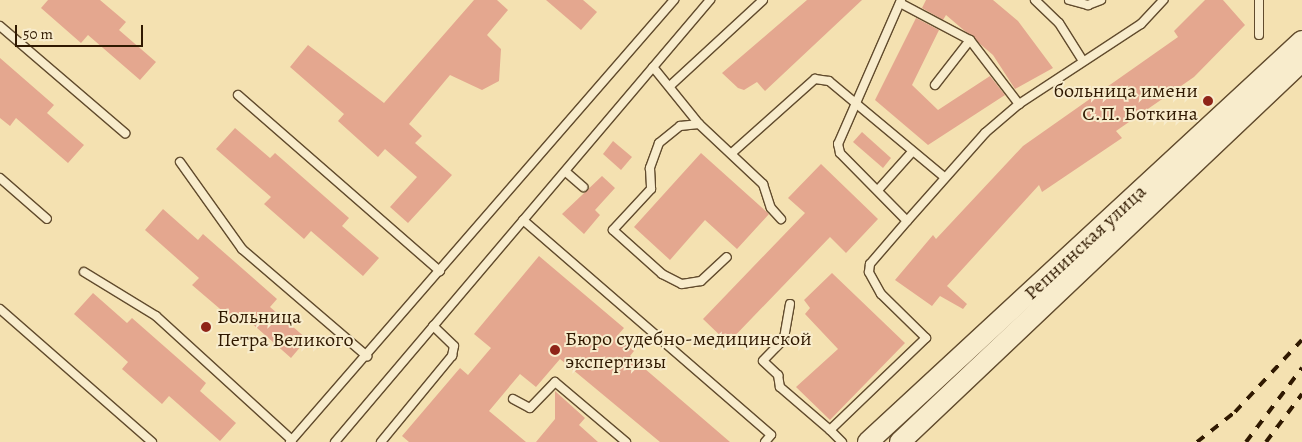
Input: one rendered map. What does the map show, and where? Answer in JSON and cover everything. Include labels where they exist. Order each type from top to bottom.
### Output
[{"type":"street","name":"Репнинская улица","points":[[868,442],[1302,42]]},
{"type":"street","name":"Репнинская улица","points":[[900,442],[1302,61]]},
{"type":"lane","points":[[84,272],[156,316],[291,441],[367,356],[674,0]]},
{"type":"lane","points":[[335,442],[710,0]]},
{"type":"lane","points":[[671,85],[763,0]]},
{"type":"lane","points":[[1035,0],[1059,23],[1083,61]]},
{"type":"lane","points":[[1069,0],[1088,5],[1101,0]]},
{"type":"lane","points":[[830,430],[926,338],[881,294],[869,272],[870,264],[944,176],[1019,104],[1141,24],[1163,0]]},
{"type":"lane","points":[[1259,0],[1259,35]]},
{"type":"lane","points":[[907,221],[840,154],[839,136],[901,2],[970,40],[1019,104]]},
{"type":"lane","points":[[0,26],[125,133]]},
{"type":"lane","points":[[935,85],[970,40]]},
{"type":"lane","points":[[653,67],[671,85],[699,124],[733,152],[764,184],[771,208],[781,219]]},
{"type":"lane","points":[[733,152],[815,79],[829,81],[853,104],[944,176]]},
{"type":"lane","points":[[238,95],[440,271]]},
{"type":"lane","points":[[699,124],[680,126],[659,143],[650,168],[651,189],[613,230],[662,274],[682,284],[701,281],[727,258]]},
{"type":"lane","points":[[878,190],[912,152]]},
{"type":"lane","points":[[180,162],[242,249],[367,356]]},
{"type":"lane","points":[[566,172],[583,187]]},
{"type":"lane","points":[[0,178],[47,219]]},
{"type":"lane","points":[[523,220],[771,435],[765,442]]},
{"type":"lane","points":[[790,304],[784,339],[763,361],[778,375],[780,387],[842,442]]},
{"type":"lane","points":[[0,309],[152,442]]},
{"type":"lane","points":[[381,442],[452,356],[454,346],[433,326]]},
{"type":"lane","points":[[514,399],[530,408],[555,382],[626,442]]},
{"type":"building","points":[[48,0],[100,0],[126,22],[119,30],[156,62],[140,80],[88,35],[81,43],[41,8]]},
{"type":"building","points":[[474,0],[497,0],[508,10],[487,35],[501,49],[499,81],[482,90],[450,75],[409,124],[422,136],[415,143],[452,175],[408,223],[390,207],[417,177],[385,149],[378,157],[338,121],[344,114],[290,67],[308,45],[384,103]]},
{"type":"building","points":[[546,0],[583,0],[597,12],[581,30]]},
{"type":"building","points":[[807,0],[862,0],[765,91],[757,82],[744,90],[738,88],[722,73]]},
{"type":"building","points":[[926,0],[993,0],[1018,21],[1053,68],[1015,89],[993,55],[946,15],[943,20],[922,8]]},
{"type":"building","points":[[1205,0],[1223,0],[1245,25],[1194,77],[1116,131],[1122,138],[1042,192],[1039,185],[947,286],[967,304],[963,309],[940,296],[932,306],[895,280],[933,235],[936,239],[1023,146],[1178,37],[1174,31]]},
{"type":"building","points":[[916,18],[939,30],[912,85],[938,110],[990,76],[1005,95],[928,145],[875,100]]},
{"type":"building","points":[[0,58],[54,105],[47,113],[84,145],[68,163],[16,118],[10,126],[0,118]]},
{"type":"building","points":[[235,128],[270,158],[275,153],[349,218],[342,226],[379,258],[363,276],[311,231],[304,239],[264,204],[271,197],[216,149]]},
{"type":"building","points":[[862,132],[891,158],[883,168],[853,142]]},
{"type":"building","points":[[613,141],[632,157],[621,170],[603,154]]},
{"type":"building","points":[[701,153],[769,214],[737,249],[705,220],[670,260],[634,227]]},
{"type":"building","points":[[821,164],[878,219],[846,253],[830,237],[728,343],[703,319],[805,213],[788,198]]},
{"type":"building","points":[[602,176],[615,188],[595,210],[600,215],[584,234],[562,214]]},
{"type":"building","points":[[163,209],[198,240],[203,234],[277,299],[270,307],[307,339],[291,358],[240,313],[233,320],[192,285],[199,278],[145,230]]},
{"type":"building","name":"Бюро судебно-медицинской экспертизы","points":[[539,256],[624,328],[617,336],[634,351],[630,356],[730,442],[660,442],[560,359],[536,387],[520,374],[489,411],[526,442],[409,442],[402,436],[460,368],[468,375],[491,348],[474,334]]},
{"type":"building","points":[[832,273],[905,343],[830,420],[796,387],[838,349],[805,314],[810,308],[804,300]]},
{"type":"building","points":[[93,293],[127,323],[132,318],[206,383],[200,391],[236,423],[220,441],[169,396],[162,404],[122,369],[128,362],[74,314]]},
{"type":"building","name":"Бюро судебно-медицинской экспертизы","points":[[555,391],[585,418],[579,425],[598,442],[536,442],[555,419]]},
{"type":"railway","points":[[1197,442],[1235,412],[1302,340]]},
{"type":"railway","points":[[1246,442],[1302,368]]},
{"type":"railway","points":[[1266,442],[1302,394]]},
{"type":"place","name":"больница имени С.П. Боткина","points":[[1208,101]]},
{"type":"place","name":"Больница Петра Великого","points":[[206,327]]},
{"type":"place","name":"Бюро судебно-медицинской экспертизы","points":[[555,350]]}]
